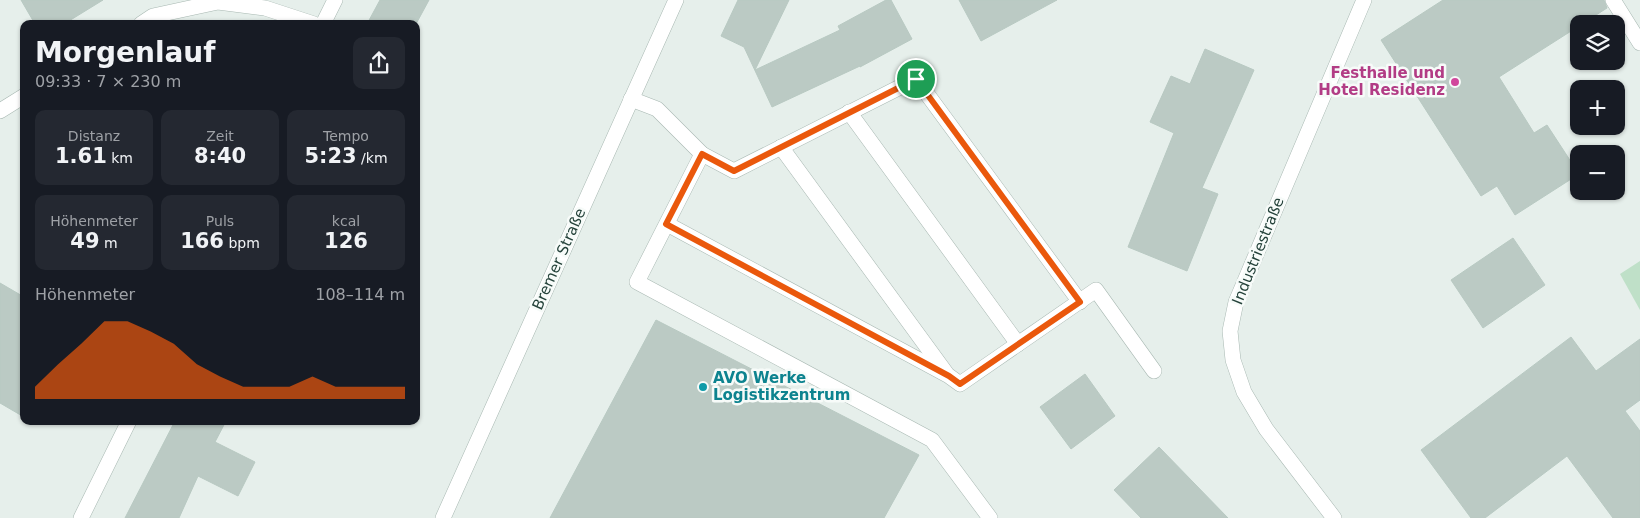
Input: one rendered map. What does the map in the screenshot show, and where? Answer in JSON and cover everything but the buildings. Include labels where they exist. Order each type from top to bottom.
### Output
[{"type":"street","points":[[325,20],[335,0]]},
{"type":"street","name":"Bremer Straße","points":[[443,518],[676,0]]},
{"type":"street","name":"Industriestraße","points":[[1334,518],[1266,429],[1244,392],[1233,360],[1230,330],[1236,302],[1364,0]]},
{"type":"street","points":[[1613,0],[1640,43]]},
{"type":"street","points":[[147,20],[153,16],[218,2],[265,8],[302,20]]},
{"type":"street","points":[[631,98],[657,109],[702,154],[734,171],[916,79],[1080,302]]},
{"type":"street","points":[[0,111],[20,98]]},
{"type":"street","points":[[850,112],[1018,344]]},
{"type":"street","points":[[781,147],[949,376]]},
{"type":"street","points":[[702,154],[637,282],[932,440],[990,518]]},
{"type":"street","points":[[666,224],[949,376],[960,384],[1096,290],[1154,371]]},
{"type":"street","points":[[81,518],[127,425]]},
{"type":"green space","points":[[1640,261],[1640,310],[1620,274]]},
{"type":"place","name":"Festhalle und Hotel Residenz","points":[[1455,82]]},
{"type":"place","name":"AVO Werke Logistikzentrum","points":[[703,387]]},
{"type":"route","points":[[916,79],[1080,302],[960,384],[949,376],[666,224],[702,154],[734,171],[916,79]]}]
